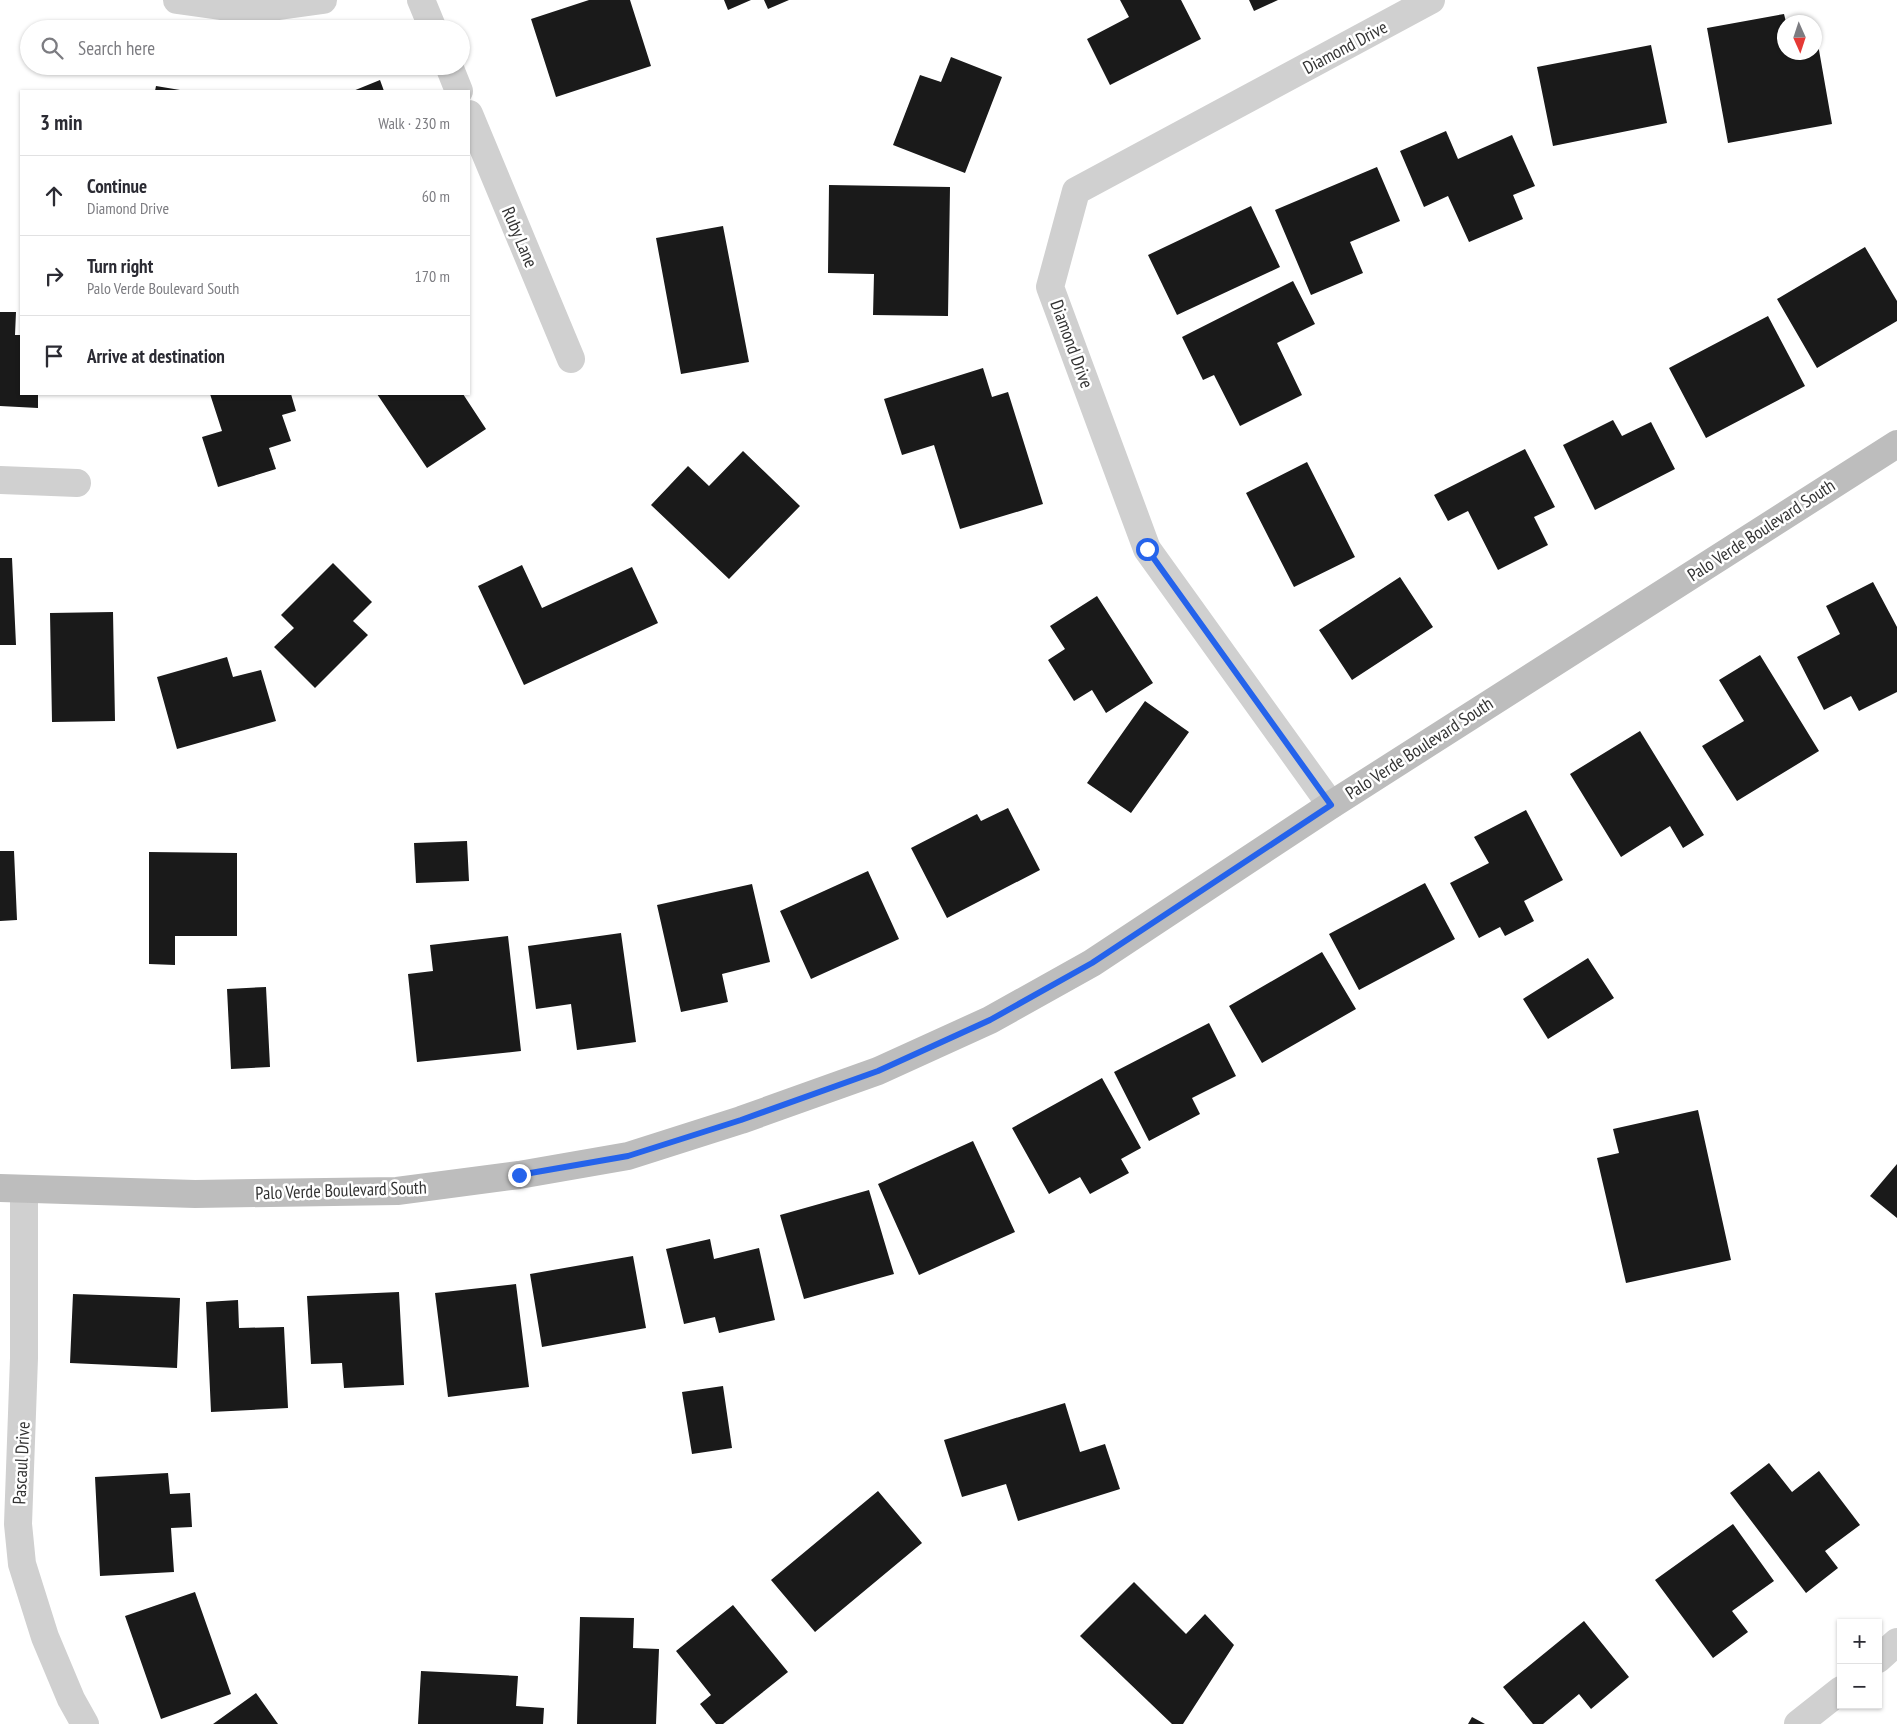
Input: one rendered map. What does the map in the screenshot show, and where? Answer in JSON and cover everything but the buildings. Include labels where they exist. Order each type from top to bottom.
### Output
[{"type":"main road","name":"Palo Verde Boulevard South","points":[[12,1188],[195,1194],[397,1191],[519,1175],[628,1156],[741,1120],[878,1071],[990,1020],[1092,963],[1331,805],[1897,444]]},
{"type":"street","points":[[177,0],[249,10],[323,0]]},
{"type":"street","points":[[421,0],[429,20]]},
{"type":"street","name":"Diamond Drive","points":[[1331,805],[1147,549],[1050,287],[1076,191],[1431,0]]},
{"type":"street","points":[[453,75],[459,90]]},
{"type":"street","name":"Ruby Lane","points":[[470,116],[571,359]]},
{"type":"street","points":[[0,480],[77,483]]},
{"type":"street","name":"Pascaul Drive","points":[[12,1188],[24,1358],[18,1524],[22,1564],[45,1637],[71,1699],[86,1724]]},
{"type":"street","points":[[1882,1655],[1897,1642]]},
{"type":"street","points":[[1798,1724],[1837,1693]]},
{"type":"route","points":[[519,1175],[628,1156],[741,1120],[878,1071],[990,1020],[1092,963],[1331,805],[1147,549]]}]
